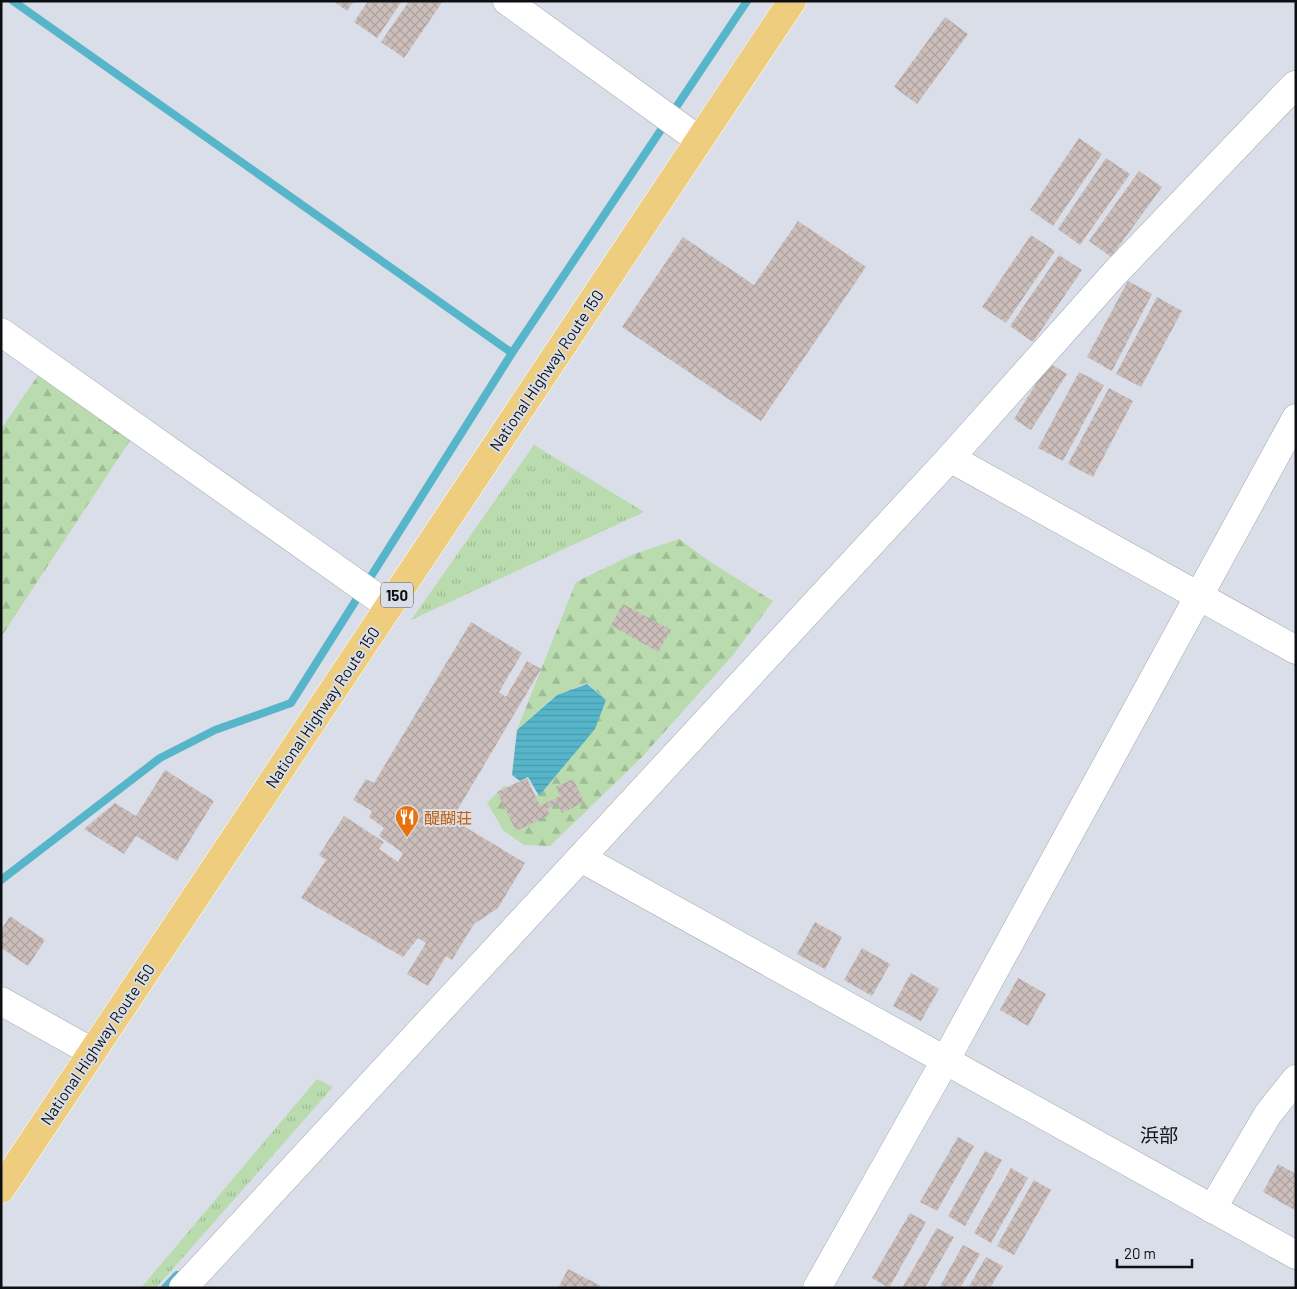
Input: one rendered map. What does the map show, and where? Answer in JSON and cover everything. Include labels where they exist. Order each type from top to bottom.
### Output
[{"type":"highway","name":"National Highway Route 150","points":[[1,1189],[792,1]]},
{"type":"street","points":[[507,1],[700,140]]},
{"type":"street","points":[[183,1288],[950,458],[1119,270],[1282,98],[1296,86]]},
{"type":"street","points":[[1,332],[389,606]]},
{"type":"street","points":[[817,1288],[945,1060],[1296,418]]},
{"type":"street","points":[[950,458],[1296,650]]},
{"type":"street","points":[[581,858],[1296,1255]]},
{"type":"street","points":[[1,1001],[92,1052]]},
{"type":"street","points":[[1212,1209],[1268,1114],[1296,1079]]},
{"type":"green space","points":[[41,371],[133,436],[1,637],[1,429]]},
{"type":"green space","points":[[534,445],[644,512],[411,620]]},
{"type":"green space","points":[[679,539],[709,561],[773,601],[733,655],[642,757],[550,846],[524,845],[504,831],[487,803],[504,786],[539,796],[585,738],[606,700],[587,683],[555,696],[517,730],[576,582],[634,554]]},
{"type":"green space","points":[[317,1079],[333,1087],[156,1288],[141,1288]]},
{"type":"water","points":[[587,684],[606,700],[595,729],[539,796],[528,777],[520,781],[512,775],[517,730],[557,695]]},
{"type":"building","points":[[333,1],[354,1],[347,11]]},
{"type":"building","points":[[368,1],[402,1],[377,38],[354,22]]},
{"type":"building","points":[[409,1],[443,1],[404,58],[381,42]]},
{"type":"building","points":[[945,17],[968,34],[917,104],[894,87]]},
{"type":"building","points":[[1079,138],[1102,154],[1053,226],[1030,210]]},
{"type":"building","points":[[1106,158],[1130,174],[1080,245],[1058,229]]},
{"type":"building","points":[[1139,171],[1162,187],[1111,257],[1089,241]]},
{"type":"building","points":[[798,221],[866,267],[761,421],[622,327],[683,237],[754,285]]},
{"type":"building","points":[[1031,235],[1055,251],[1006,323],[982,307]]},
{"type":"building","points":[[1059,255],[1082,270],[1033,342],[1010,326]]},
{"type":"building","points":[[1128,281],[1152,294],[1112,371],[1087,357]]},
{"type":"building","points":[[1157,297],[1182,311],[1141,387],[1116,374]]},
{"type":"building","points":[[1049,363],[1067,374],[1031,430],[1014,419]]},
{"type":"building","points":[[1079,372],[1104,385],[1063,461],[1038,448]]},
{"type":"building","points":[[1109,388],[1133,401],[1093,477],[1068,464]]},
{"type":"building","points":[[623,604],[671,630],[658,652],[611,625]]},
{"type":"building","points":[[471,622],[522,653],[499,692],[506,697],[527,661],[541,669],[452,819],[525,863],[498,908],[474,924],[452,960],[446,956],[428,986],[407,974],[426,943],[418,938],[403,957],[301,898],[326,860],[319,855],[344,816],[384,842],[379,849],[398,862],[403,853],[379,836],[384,828],[369,817],[372,811],[353,800],[366,779],[374,783]]},
{"type":"building","points":[[165,770],[214,801],[177,861],[136,836],[124,854],[84,829],[115,803],[136,816]]},
{"type":"building","points":[[527,778],[540,806],[560,796],[556,787],[573,779],[584,802],[562,813],[558,804],[547,809],[550,815],[516,831],[497,792]]},
{"type":"building","points":[[10,916],[45,940],[28,966],[1,948],[1,930]]},
{"type":"building","points":[[815,922],[842,937],[825,969],[797,954]]},
{"type":"building","points":[[862,948],[890,964],[872,996],[844,980]]},
{"type":"building","points":[[911,973],[939,989],[921,1021],[893,1006]]},
{"type":"building","points":[[1018,978],[1046,994],[1028,1026],[1000,1010]]},
{"type":"building","points":[[958,1137],[974,1146],[937,1211],[920,1202]]},
{"type":"building","points":[[985,1151],[1002,1160],[965,1226],[948,1216]]},
{"type":"building","points":[[1278,1164],[1296,1174],[1296,1211],[1263,1192]]},
{"type":"building","points":[[1011,1168],[1028,1178],[991,1243],[974,1233]]},
{"type":"building","points":[[1034,1180],[1051,1190],[1014,1255],[997,1246]]},
{"type":"building","points":[[910,1213],[926,1222],[889,1288],[872,1278]]},
{"type":"building","points":[[937,1228],[954,1237],[925,1288],[902,1288]]},
{"type":"building","points":[[963,1245],[980,1254],[960,1288],[939,1288]]},
{"type":"building","points":[[986,1257],[1003,1266],[990,1288],[968,1288]]},
{"type":"building","points":[[568,1269],[601,1286],[600,1288],[558,1288]]},
{"type":"waterway","points":[[13,1],[512,353]]},
{"type":"waterway","points":[[1,880],[160,758],[215,730],[291,703],[512,353],[747,1]]},
{"type":"waterway","points":[[165,1288],[177,1275]]},
{"type":"place","name":"醍醐荘","points":[[407,838]]},
{"type":"district","name":"浜部","points":[[1159,1134]]}]
